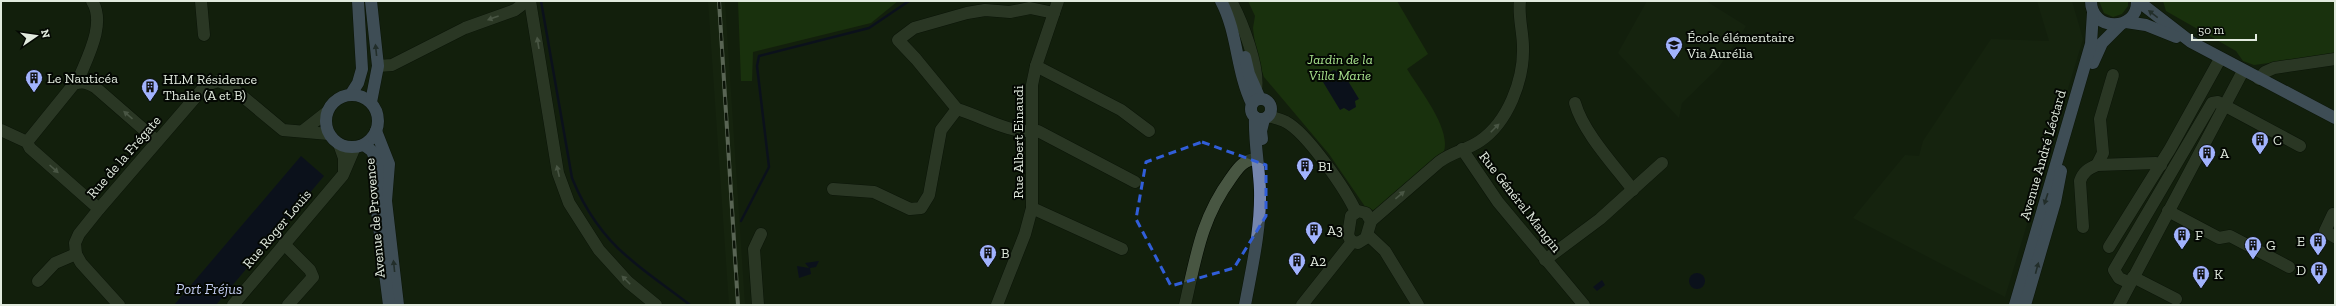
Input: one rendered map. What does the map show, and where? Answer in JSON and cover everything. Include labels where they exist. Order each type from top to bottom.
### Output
[{"type":"main road","points":[[351,94],[358,83],[362,69],[358,1]]},
{"type":"main road","points":[[371,1],[378,66],[371,102],[378,119],[376,131],[359,146],[339,144],[328,134],[325,123],[327,112],[336,99],[351,94],[362,96],[371,102]]},
{"type":"main road","points":[[1221,1],[1234,39],[1242,82],[1256,97],[1269,103],[1271,110],[1262,117],[1257,159],[1260,191],[1258,226],[1244,305]]},
{"type":"main road","points":[[1227,1],[1234,17],[1256,97],[1251,112],[1262,117]]},
{"type":"main road","points":[[2137,1],[2191,42],[2220,59],[2335,118]]},
{"type":"main road","name":"Avenue André Léotard","points":[[2025,305],[2055,202],[2070,140],[2097,50],[2113,30],[2133,15],[2137,1]]},
{"type":"main road","points":[[2091,4],[2101,22],[2114,26],[2123,24],[2146,25],[2191,42]]},
{"type":"main road","name":"Avenue André Léotard","points":[[2015,305],[2091,44],[2091,4]]},
{"type":"main road","points":[[1249,305],[1263,217],[1264,158],[1261,131],[1262,117]]},
{"type":"main road","name":"Avenue de Provence","points":[[376,131],[389,164],[386,201],[398,305]]},
{"type":"main road","name":"Avenue de Provence","points":[[359,146],[372,151],[378,166],[376,203],[389,305]]},
{"type":"street","points":[[201,1],[204,35]]},
{"type":"street","points":[[378,66],[392,65],[465,28],[515,10],[528,1],[558,173],[569,203],[599,250],[628,282],[656,305]]},
{"type":"street","name":"Rue Albert Einaudi","points":[[996,305],[1025,234],[1032,208],[1032,85],[1036,66],[1058,1]]},
{"type":"street","points":[[1231,1],[1244,29],[1258,80],[1256,97]]},
{"type":"street","points":[[1462,149],[1480,141],[1496,127],[1510,104],[1523,57],[1520,1]]},
{"type":"street","points":[[80,82],[79,78],[98,23],[97,4]]},
{"type":"street","points":[[1054,13],[1030,8],[1010,12],[985,10],[967,13],[914,28],[898,40],[916,59],[956,109],[1005,128],[1032,132],[1038,131],[1135,182]]},
{"type":"street","points":[[2109,247],[2161,164],[2220,59]]},
{"type":"street","points":[[2259,79],[2265,72],[2274,68],[2335,59]]},
{"type":"street","points":[[1036,66],[1121,110],[1149,131]]},
{"type":"street","points":[[2119,305],[2243,71]]},
{"type":"street","points":[[2097,165],[2103,153],[2100,119],[2113,75]]},
{"type":"street","name":"Rue de la Frégate","points":[[76,254],[75,243],[79,234],[206,85],[218,81],[229,84],[283,130],[291,132],[304,130],[328,134]]},
{"type":"street","points":[[27,142],[74,84],[80,82],[87,83],[95,87],[157,141]]},
{"type":"street","points":[[2176,299],[2131,280],[2119,278],[2114,270],[2212,103],[2218,102],[2300,146]]},
{"type":"street","points":[[1575,103],[1577,113],[1632,190]]},
{"type":"street","points":[[833,189],[874,192],[910,209],[921,208],[929,195],[941,130],[956,109]]},
{"type":"street","points":[[304,130],[327,112]]},
{"type":"street","points":[[1262,117],[1286,122],[1300,132],[1315,151],[1356,212]]},
{"type":"street","points":[[1,130],[27,142],[30,148],[99,209]]},
{"type":"street","points":[[339,144],[344,158],[344,172]]},
{"type":"street","name":"Rue Roger Louis","points":[[233,305],[344,172],[359,146]]},
{"type":"street","name":"Rue Général Mangin","points":[[1371,221],[1449,154],[1462,149],[1498,202],[1584,305]]},
{"type":"street","points":[[1185,305],[1207,218],[1223,189],[1239,168],[1246,161],[1257,159]]},
{"type":"street","points":[[1545,260],[1600,219],[1662,163]]},
{"type":"street","points":[[2083,227],[2080,181],[2082,174],[2097,165],[2161,164]]},
{"type":"street","points":[[1032,208],[1122,249]]},
{"type":"street","points":[[2168,211],[2219,238],[2230,236],[2289,267]]},
{"type":"street","points":[[1356,212],[1366,213],[1371,221],[1368,235],[1362,242],[1352,242],[1348,235],[1350,216],[1356,212]]},
{"type":"street","points":[[2334,214],[2325,231],[2335,236]]},
{"type":"street","points":[[758,305],[754,249],[761,234]]},
{"type":"street","points":[[1368,235],[1385,251],[1418,305]]},
{"type":"street","points":[[1302,305],[1352,242]]},
{"type":"street","points":[[284,244],[310,270],[313,277],[288,305]]},
{"type":"street","points":[[38,281],[55,264],[76,254],[81,263],[119,305]]},
{"type":"highlighted area","points":[[1202,142],[1266,165],[1266,216],[1234,268],[1171,286],[1136,219],[1146,162]]},
{"type":"shaded area","points":[[708,1],[725,1],[745,305],[729,305]]},
{"type":"shaded area","name":"École élémentaire Via Aurélia","points":[[1647,1],[1706,1],[1746,26],[1719,67],[1682,103],[1679,118],[1618,53]]},
{"type":"shaded area","points":[[2037,1],[2072,1],[2083,39],[2005,297],[1853,218],[1905,155],[1919,156],[1923,141],[1991,39],[2049,41]]},
{"type":"green space","points":[[738,1],[898,1],[871,23],[753,52],[752,81],[741,81]]},
{"type":"green space","name":"Jardin de la Villa Marie","points":[[1248,1],[1397,1],[1428,54],[1407,69],[1439,120],[1445,142],[1444,151],[1379,208],[1373,210],[1366,208],[1329,154],[1264,77],[1257,59],[1253,28],[1255,16]]},
{"type":"green space","points":[[2099,1],[2128,1],[2128,6],[2122,14],[2113,17],[2104,13]]},
{"type":"green space","points":[[2163,1],[2335,1],[2335,54],[2254,65],[2243,61],[2236,51],[2166,11]]},
{"type":"water","points":[[1334,70],[1339,73],[1342,71],[1359,99],[1355,101],[1356,107],[1349,111],[1344,108],[1340,110],[1323,82],[1328,80],[1328,73]]},
{"type":"water","name":"Port Fréjus","points":[[301,156],[324,176],[216,305],[174,305]]},
{"type":"water","points":[[819,261],[816,267],[810,268],[811,274],[799,278],[797,266],[809,268],[805,263]]},
{"type":"water","points":[[1694,273],[1700,273],[1705,278],[1703,287],[1700,289],[1694,289],[1689,284],[1689,278]]},
{"type":"water","points":[[1602,280],[1605,285],[1597,291],[1593,287]]},
{"type":"waterway","points":[[541,1],[572,178],[582,200],[603,232],[620,250],[651,276],[690,305]]},
{"type":"waterway","points":[[741,221],[769,167],[757,66],[759,56],[869,28],[909,1]]},
{"type":"railway","points":[[719,1],[738,305]]},
{"type":"place","name":"École élémentaire Via Aurélia","points":[[1674,60]]},
{"type":"place","name":"Le Nauticéa","points":[[34,93]]},
{"type":"place","name":"HLM Résidence Thalie (A et B)","points":[[150,102]]},
{"type":"place","name":"C","points":[[2260,155]]},
{"type":"place","name":"A","points":[[2207,168]]},
{"type":"place","name":"B1","points":[[1305,181]]},
{"type":"place","name":"A3","points":[[1314,245]]},
{"type":"place","name":"F","points":[[2182,250]]},
{"type":"place","name":"E","points":[[2318,256]]},
{"type":"place","name":"G","points":[[2253,260]]},
{"type":"place","name":"B","points":[[988,268]]},
{"type":"place","name":"A2","points":[[1297,276]]},
{"type":"place","name":"D","points":[[2319,285]]},
{"type":"place","name":"K","points":[[2201,289]]}]
